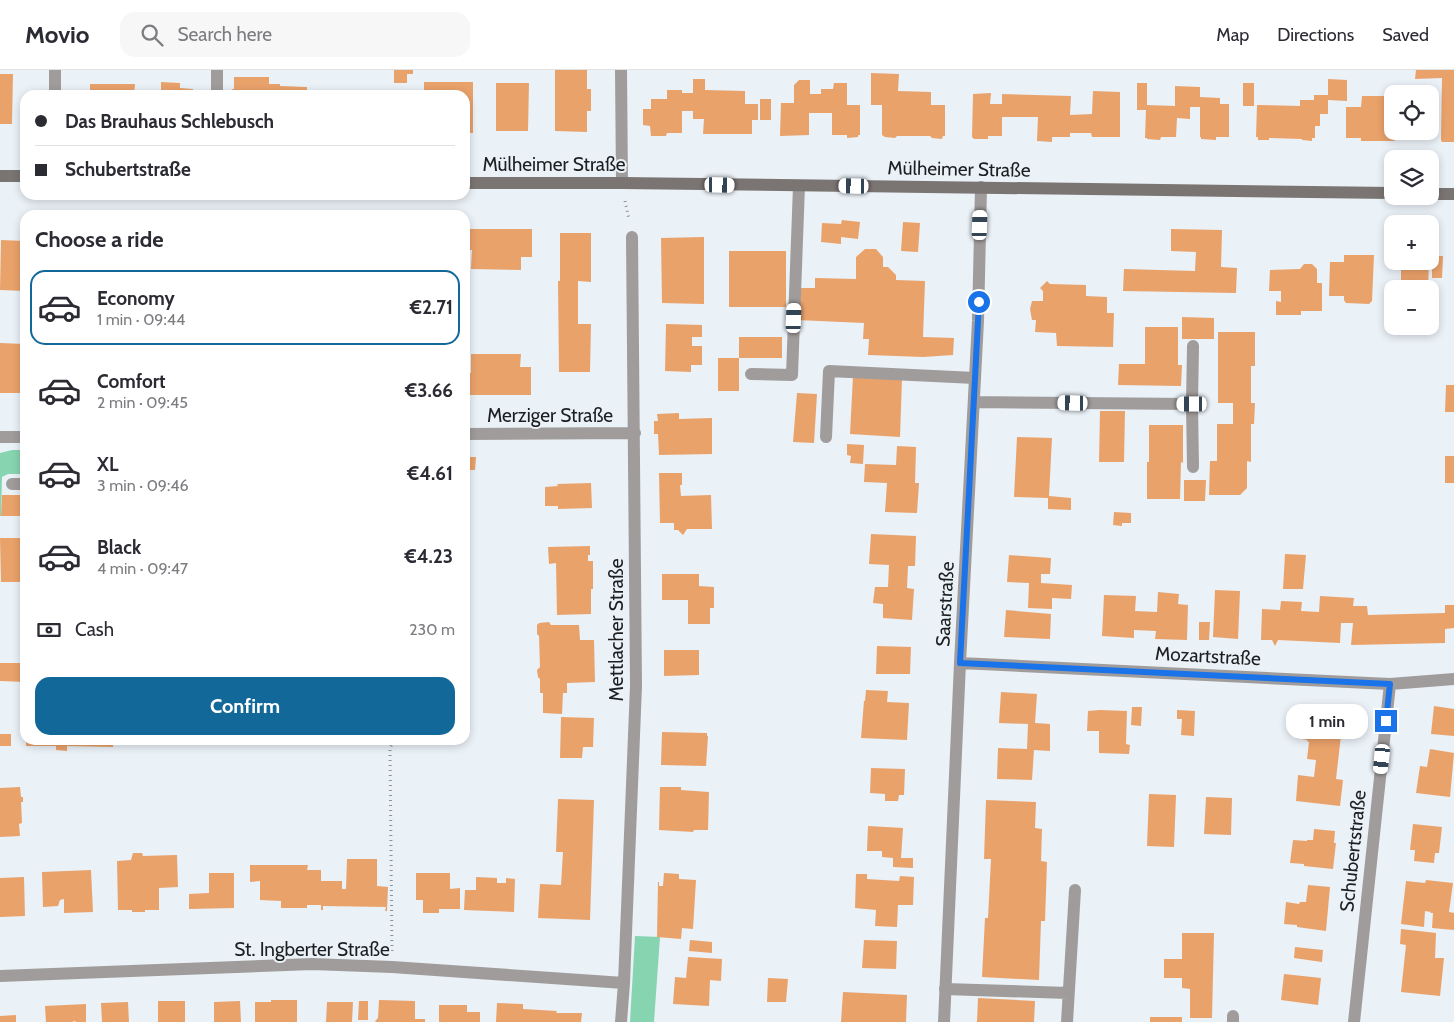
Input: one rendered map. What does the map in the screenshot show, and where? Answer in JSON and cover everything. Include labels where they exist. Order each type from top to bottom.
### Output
[{"type":"main road","points":[[0,176],[20,176]]},
{"type":"main road","name":"Mülheimer Straße","points":[[470,183],[622,183],[1384,193]]},
{"type":"main road","points":[[1439,194],[1454,194]]},
{"type":"street","points":[[55,70],[55,90]]},
{"type":"street","points":[[217,70],[217,90]]},
{"type":"street","points":[[621,70],[622,183]]},
{"type":"street","points":[[751,374],[792,375],[799,186]]},
{"type":"street","name":"Saarstraße","points":[[944,1022],[978,320],[981,187]]},
{"type":"street","name":"Mettlacher Straße","points":[[621,1022],[636,686],[632,237]]},
{"type":"street","points":[[1193,346],[1193,467]]},
{"type":"street","points":[[826,437],[828,372],[975,378]]},
{"type":"street","points":[[974,402],[1192,404]]},
{"type":"street","name":"Merziger Straße","points":[[470,434],[634,433]]},
{"type":"street","points":[[0,437],[20,437]]},
{"type":"street","points":[[12,484],[20,484]]},
{"type":"street","name":"Mozartstraße","points":[[960,663],[1390,684],[1454,679]]},
{"type":"street","name":"Schubertstraße","points":[[1354,1022],[1390,684]]},
{"type":"street","points":[[1067,1022],[1075,890]]},
{"type":"street","name":"St. Ingberter Straße","points":[[0,976],[312,964],[392,967],[624,982]]},
{"type":"street","points":[[946,989],[1068,993]]},
{"type":"path","points":[[622,183],[632,237]]},
{"type":"path","points":[[392,745],[390,748],[392,967]]},
{"type":"green space","points":[[20,450],[20,474],[8,474],[2,477],[1,516],[0,516],[0,453]]},
{"type":"green space","points":[[635,936],[660,937],[654,1022],[630,1022]]},
{"type":"building","points":[[394,70],[413,70],[413,74],[407,74],[407,83],[394,83]]},
{"type":"building","points":[[555,70],[587,70],[587,89],[591,89],[591,111],[587,111],[587,132],[555,131]]},
{"type":"building","points":[[1416,70],[1454,70],[1454,142],[1442,142],[1441,140],[1442,78],[1415,79]]},
{"type":"building","points":[[871,73],[899,74],[898,91],[931,92],[931,105],[945,105],[945,136],[942,139],[930,136],[897,136],[895,138],[882,135],[882,105],[871,105]]},
{"type":"building","points":[[0,74],[13,74],[12,124],[0,124]]},
{"type":"building","points":[[234,77],[269,77],[269,84],[307,87],[307,90],[232,90],[234,89]]},
{"type":"building","points":[[693,79],[705,79],[705,90],[745,91],[745,104],[758,104],[758,120],[752,120],[752,134],[703,134],[704,119],[693,119],[693,111],[682,111],[682,133],[651,136],[650,126],[643,125],[643,109],[651,109],[651,99],[667,99],[667,90],[682,90],[682,93],[693,93]]},
{"type":"building","points":[[1328,79],[1347,80],[1347,101],[1328,100],[1328,114],[1320,114],[1320,126],[1315,126],[1315,138],[1312,138],[1312,141],[1269,138],[1269,140],[1258,140],[1258,137],[1256,137],[1257,105],[1300,106],[1300,100],[1314,100],[1314,95],[1328,95]]},
{"type":"building","points":[[799,80],[810,80],[810,94],[821,94],[821,89],[833,89],[834,83],[847,83],[847,105],[860,105],[860,135],[847,138],[847,135],[832,135],[832,113],[809,113],[809,135],[780,136],[781,103],[794,103],[794,85]]},
{"type":"building","points":[[161,82],[180,83],[180,88],[193,89],[193,90],[161,90]]},
{"type":"building","points":[[424,82],[473,82],[473,133],[470,133],[470,90],[424,90]]},
{"type":"building","points":[[496,83],[529,83],[528,131],[496,131]]},
{"type":"building","points":[[1137,83],[1147,83],[1147,105],[1175,106],[1175,86],[1200,87],[1200,97],[1220,98],[1220,104],[1229,104],[1229,137],[1216,137],[1216,140],[1201,139],[1200,107],[1190,107],[1190,119],[1177,118],[1176,137],[1161,137],[1160,140],[1145,138],[1146,110],[1137,110]]},
{"type":"building","points":[[1243,83],[1254,83],[1254,106],[1243,106]]},
{"type":"building","points":[[90,84],[135,84],[134,90],[90,90]]},
{"type":"building","points":[[1093,91],[1120,92],[1120,137],[1092,137],[1091,133],[1070,133],[1070,137],[1052,137],[1052,142],[1037,141],[1038,117],[1002,117],[1002,136],[988,136],[988,139],[974,139],[972,137],[973,94],[991,93],[990,104],[1002,104],[1002,94],[1071,96],[1070,115],[1092,114]]},
{"type":"building","points":[[1362,96],[1384,96],[1384,140],[1395,141],[1361,141],[1361,138],[1346,138],[1346,107],[1361,107]]},
{"type":"building","points":[[760,99],[771,99],[771,120],[760,120]]},
{"type":"building","points":[[842,220],[860,222],[858,239],[841,237],[841,244],[821,242],[822,223],[841,224]]},
{"type":"building","points":[[903,222],[920,223],[918,252],[901,251]]},
{"type":"building","points":[[470,229],[532,229],[532,257],[521,257],[521,270],[471,269],[472,250],[470,250]]},
{"type":"building","points":[[1171,229],[1222,230],[1221,267],[1237,268],[1236,293],[1123,291],[1124,269],[1195,271],[1196,252],[1171,251]]},
{"type":"building","points":[[560,233],[591,233],[591,282],[578,281],[578,324],[591,324],[590,372],[559,372],[558,281],[560,281]]},
{"type":"building","points":[[704,237],[704,304],[662,303],[661,238]]},
{"type":"building","points":[[1,240],[20,241],[20,291],[0,290]]},
{"type":"building","points":[[865,249],[876,249],[883,257],[883,267],[888,267],[896,275],[896,280],[925,281],[923,337],[954,338],[953,355],[923,357],[868,355],[869,339],[863,339],[864,323],[797,320],[798,288],[815,288],[815,278],[856,279],[856,257]]},
{"type":"building","points":[[729,251],[786,251],[786,307],[729,307]]},
{"type":"building","points":[[1344,255],[1374,255],[1372,301],[1369,304],[1346,303],[1344,296],[1329,296],[1330,262],[1344,262]]},
{"type":"building","points":[[1439,256],[1443,256],[1442,278],[1432,278],[1432,270],[1439,270]]},
{"type":"building","points":[[1304,264],[1312,264],[1317,269],[1317,283],[1322,283],[1322,311],[1301,311],[1301,315],[1276,315],[1276,301],[1281,302],[1281,291],[1269,291],[1270,270],[1300,269]]},
{"type":"building","points":[[1401,270],[1429,270],[1428,280],[1401,280]]},
{"type":"building","points":[[1047,281],[1050,284],[1086,285],[1086,296],[1107,297],[1107,313],[1114,313],[1113,347],[1057,346],[1056,333],[1035,332],[1036,320],[1032,320],[1030,309],[1032,301],[1043,301],[1043,291],[1040,288]]},
{"type":"building","points":[[1182,317],[1214,318],[1214,339],[1182,339]]},
{"type":"building","points":[[666,324],[702,325],[702,337],[692,337],[692,346],[702,346],[702,365],[691,365],[691,372],[665,371]]},
{"type":"building","points":[[1145,327],[1178,327],[1178,365],[1182,365],[1181,386],[1118,385],[1119,364],[1145,364]]},
{"type":"building","points":[[1218,332],[1255,332],[1255,366],[1251,366],[1251,403],[1255,403],[1254,424],[1251,424],[1251,462],[1247,461],[1247,488],[1240,495],[1209,495],[1210,461],[1217,461],[1217,424],[1233,424],[1233,403],[1218,403]]},
{"type":"building","points":[[739,337],[782,337],[782,358],[739,358]]},
{"type":"building","points":[[0,343],[20,344],[20,393],[0,393]]},
{"type":"building","points":[[471,354],[521,354],[520,367],[531,367],[531,395],[470,395]]},
{"type":"building","points":[[718,358],[739,358],[739,391],[718,391]]},
{"type":"building","points":[[853,376],[902,379],[900,437],[850,434]]},
{"type":"building","points":[[1446,385],[1454,385],[1454,412],[1445,412]]},
{"type":"building","points":[[797,393],[817,394],[814,443],[793,442]]},
{"type":"building","points":[[1100,411],[1125,411],[1124,462],[1099,462]]},
{"type":"building","points":[[679,413],[679,419],[712,418],[712,454],[659,455],[658,434],[654,434],[654,421],[658,421],[657,414]]},
{"type":"building","points":[[1149,425],[1183,425],[1183,463],[1181,462],[1180,499],[1147,499]]},
{"type":"building","points":[[1017,437],[1052,438],[1049,496],[1071,498],[1071,510],[1048,509],[1048,498],[1014,497]]},
{"type":"building","points":[[847,444],[864,445],[863,464],[850,463],[851,456],[847,455]]},
{"type":"building","points":[[897,446],[916,447],[915,483],[919,483],[917,513],[885,512],[887,483],[864,482],[865,464],[896,465]]},
{"type":"building","points":[[1445,456],[1454,456],[1454,483],[1445,483]]},
{"type":"building","points":[[470,457],[476,457],[475,470],[470,470]]},
{"type":"building","points":[[659,473],[682,473],[681,496],[711,495],[712,529],[687,529],[683,535],[678,530],[674,530],[674,523],[660,523]]},
{"type":"building","points":[[1184,480],[1206,480],[1205,501],[1184,501]]},
{"type":"building","points":[[591,483],[592,508],[558,509],[558,506],[545,506],[545,487],[558,486],[557,484]]},
{"type":"building","points":[[2,495],[20,495],[20,516],[1,516]]},
{"type":"building","points":[[1114,512],[1131,513],[1131,523],[1122,523],[1122,526],[1113,525]]},
{"type":"building","points":[[871,534],[916,536],[915,566],[908,566],[907,588],[914,589],[912,620],[883,618],[883,604],[873,603],[875,587],[888,587],[889,565],[869,564]]},
{"type":"building","points":[[0,538],[20,538],[20,582],[1,582]]},
{"type":"building","points":[[590,546],[588,561],[593,561],[591,614],[557,615],[556,563],[549,564],[548,547]]},
{"type":"building","points":[[1285,554],[1306,555],[1303,589],[1283,589]]},
{"type":"building","points":[[1009,555],[1051,558],[1050,574],[1041,574],[1041,583],[1072,585],[1071,599],[1052,598],[1052,609],[1028,608],[1029,583],[1007,582]]},
{"type":"building","points":[[662,574],[699,574],[699,586],[714,587],[714,608],[710,608],[710,624],[688,624],[688,600],[662,600]]},
{"type":"building","points":[[1215,590],[1240,591],[1238,639],[1213,637]]},
{"type":"building","points":[[1158,592],[1179,594],[1178,604],[1188,605],[1187,640],[1155,639],[1156,631],[1134,630],[1134,638],[1102,636],[1104,595],[1136,596],[1135,611],[1157,612]]},
{"type":"building","points":[[1320,596],[1354,598],[1353,606],[1367,606],[1368,615],[1445,613],[1445,605],[1454,605],[1454,628],[1445,629],[1445,643],[1351,645],[1353,623],[1341,623],[1340,643],[1278,640],[1275,646],[1272,640],[1261,640],[1262,609],[1280,610],[1281,601],[1302,602],[1301,611],[1319,612]]},
{"type":"building","points":[[1006,610],[1051,614],[1050,639],[1004,637]]},
{"type":"building","points":[[549,622],[551,625],[579,625],[580,640],[594,640],[595,682],[567,683],[567,693],[563,693],[562,714],[543,713],[543,693],[540,693],[540,679],[537,670],[540,667],[537,625]]},
{"type":"building","points":[[1199,622],[1210,622],[1209,640],[1199,640]]},
{"type":"building","points":[[877,646],[911,647],[910,674],[876,674]]},
{"type":"building","points":[[664,650],[699,650],[699,675],[664,676]]},
{"type":"building","points":[[0,663],[20,663],[20,682],[0,681]]},
{"type":"building","points":[[866,690],[888,691],[887,702],[909,703],[907,740],[861,738]]},
{"type":"building","points":[[1001,692],[1037,694],[1035,723],[1050,724],[1050,751],[1034,750],[1032,780],[997,779],[998,748],[1027,749],[1028,724],[999,723]]},
{"type":"building","points":[[1434,706],[1454,709],[1454,736],[1431,734]]},
{"type":"building","points":[[1132,707],[1142,707],[1141,726],[1131,725]]},
{"type":"building","points":[[1177,710],[1195,711],[1194,736],[1181,735],[1182,719],[1177,719]]},
{"type":"building","points":[[1088,711],[1127,711],[1126,744],[1130,745],[1129,754],[1099,753],[1099,731],[1087,731]]},
{"type":"building","points":[[1299,713],[1343,718],[1336,779],[1343,780],[1340,806],[1296,801],[1298,775],[1314,777],[1316,760],[1307,759],[1309,742],[1296,738]]},
{"type":"building","points":[[561,717],[594,718],[593,747],[583,747],[582,758],[560,758]]},
{"type":"building","points":[[662,732],[707,733],[706,766],[661,765]]},
{"type":"building","points":[[0,734],[11,734],[11,746],[0,746]]},
{"type":"building","points":[[113,745],[113,747],[67,746],[67,751],[56,750],[56,746],[26,746]]},
{"type":"building","points":[[1430,749],[1454,753],[1450,797],[1416,793],[1420,766],[1427,767]]},
{"type":"building","points":[[871,768],[905,769],[904,795],[899,795],[898,801],[885,801],[885,794],[870,793]]},
{"type":"building","points":[[20,787],[23,802],[21,802],[22,823],[19,824],[20,836],[0,837],[0,788]]},
{"type":"building","points":[[660,787],[681,787],[681,790],[709,792],[708,830],[694,830],[693,832],[659,830]]},
{"type":"building","points":[[1149,794],[1176,795],[1174,847],[1147,846]]},
{"type":"building","points":[[1206,797],[1232,798],[1231,835],[1204,834]]},
{"type":"building","points":[[558,799],[594,800],[590,920],[538,918],[540,884],[561,885],[563,852],[556,852]]},
{"type":"building","points":[[986,800],[1036,802],[1035,828],[1042,829],[1041,861],[1047,862],[1045,921],[1041,921],[1039,980],[982,977],[991,859],[984,859]]},
{"type":"building","points":[[1413,824],[1442,827],[1439,853],[1435,853],[1434,863],[1414,861],[1415,850],[1410,850]]},
{"type":"building","points":[[868,826],[903,828],[901,858],[913,858],[913,868],[893,867],[893,858],[882,857],[882,851],[867,851]]},
{"type":"building","points":[[1314,829],[1335,831],[1334,843],[1336,843],[1333,869],[1290,863],[1293,840],[1313,840]]},
{"type":"building","points":[[133,853],[142,853],[143,856],[177,855],[178,887],[159,888],[159,910],[132,912],[132,910],[118,910],[117,861],[131,860]]},
{"type":"building","points":[[347,859],[377,859],[377,886],[388,887],[387,911],[385,911],[386,907],[323,906],[323,910],[321,910],[321,905],[307,905],[307,908],[281,908],[281,901],[260,900],[260,881],[250,882],[250,865],[308,865],[307,870],[321,870],[321,881],[342,881],[342,889],[346,889]]},
{"type":"building","points":[[91,870],[93,912],[64,913],[64,899],[60,900],[58,906],[43,907],[42,872]]},
{"type":"building","points":[[209,873],[234,873],[234,908],[189,909],[189,894],[209,893]]},
{"type":"building","points":[[416,873],[450,873],[450,889],[460,888],[460,909],[439,909],[439,913],[423,913],[423,900],[416,900]]},
{"type":"building","points":[[664,873],[679,874],[679,879],[696,880],[693,929],[682,928],[681,939],[657,937],[658,882],[659,886],[663,886]]},
{"type":"building","points":[[856,874],[867,874],[867,879],[899,881],[900,876],[914,877],[913,905],[898,905],[897,927],[875,926],[876,910],[855,908]]},
{"type":"building","points":[[24,877],[25,916],[0,917],[0,878]]},
{"type":"building","points":[[476,877],[497,878],[497,883],[506,883],[506,878],[515,879],[514,912],[464,910],[465,890],[476,890]]},
{"type":"building","points":[[1426,880],[1453,883],[1449,912],[1454,913],[1454,930],[1432,928],[1433,913],[1425,911],[1424,927],[1401,924],[1406,881],[1425,883]]},
{"type":"building","points":[[1308,885],[1330,887],[1326,931],[1284,924],[1286,902],[1299,904],[1300,902],[1306,902]]},
{"type":"building","points":[[1401,929],[1436,933],[1435,958],[1444,958],[1440,996],[1401,992],[1406,945],[1400,944]]},
{"type":"building","points":[[1182,933],[1214,933],[1212,1018],[1190,1018],[1190,989],[1182,988],[1182,978],[1164,978],[1164,959],[1182,959]]},
{"type":"building","points":[[690,940],[712,942],[712,953],[689,951]]},
{"type":"building","points":[[864,940],[897,941],[896,969],[862,968]]},
{"type":"building","points":[[1295,947],[1323,950],[1322,962],[1294,958]]},
{"type":"building","points":[[688,957],[722,959],[721,981],[710,980],[709,1006],[673,1004],[675,977],[686,978]]},
{"type":"building","points":[[1284,974],[1321,978],[1318,1005],[1281,1000]]},
{"type":"building","points":[[768,978],[788,979],[786,1002],[767,1002]]},
{"type":"building","points":[[843,992],[907,995],[906,1022],[841,1022]]},
{"type":"building","points":[[978,998],[1035,1001],[1034,1022],[977,1022]]},
{"type":"building","points":[[271,1000],[297,1000],[297,1022],[255,1022],[255,1002],[271,1002]]},
{"type":"building","points":[[379,1000],[415,1001],[415,1019],[425,1019],[425,1022],[376,1022]]},
{"type":"building","points":[[158,1001],[185,1001],[185,1022],[158,1022]]},
{"type":"building","points":[[240,1001],[241,1022],[214,1022],[214,1002]]},
{"type":"building","points":[[359,1001],[368,1001],[368,1020],[358,1020]]},
{"type":"building","points":[[128,1002],[129,1022],[102,1022],[101,1003]]},
{"type":"building","points":[[327,1002],[353,1002],[352,1022],[326,1022]]},
{"type":"building","points":[[497,1003],[523,1004],[523,1009],[557,1011],[556,1013],[582,1013],[581,1022],[496,1022]]},
{"type":"building","points":[[86,1004],[86,1022],[46,1022],[45,1006]]},
{"type":"building","points":[[439,1005],[467,1005],[467,1012],[480,1012],[480,1022],[439,1022]]},
{"type":"building","points":[[16,1015],[16,1022],[0,1022],[0,1016]]},
{"type":"building","points":[[1150,1017],[1182,1017],[1182,1022],[1150,1022]]},
{"type":"route","points":[[979,302],[960,663],[1390,684],[1386,721]]}]
